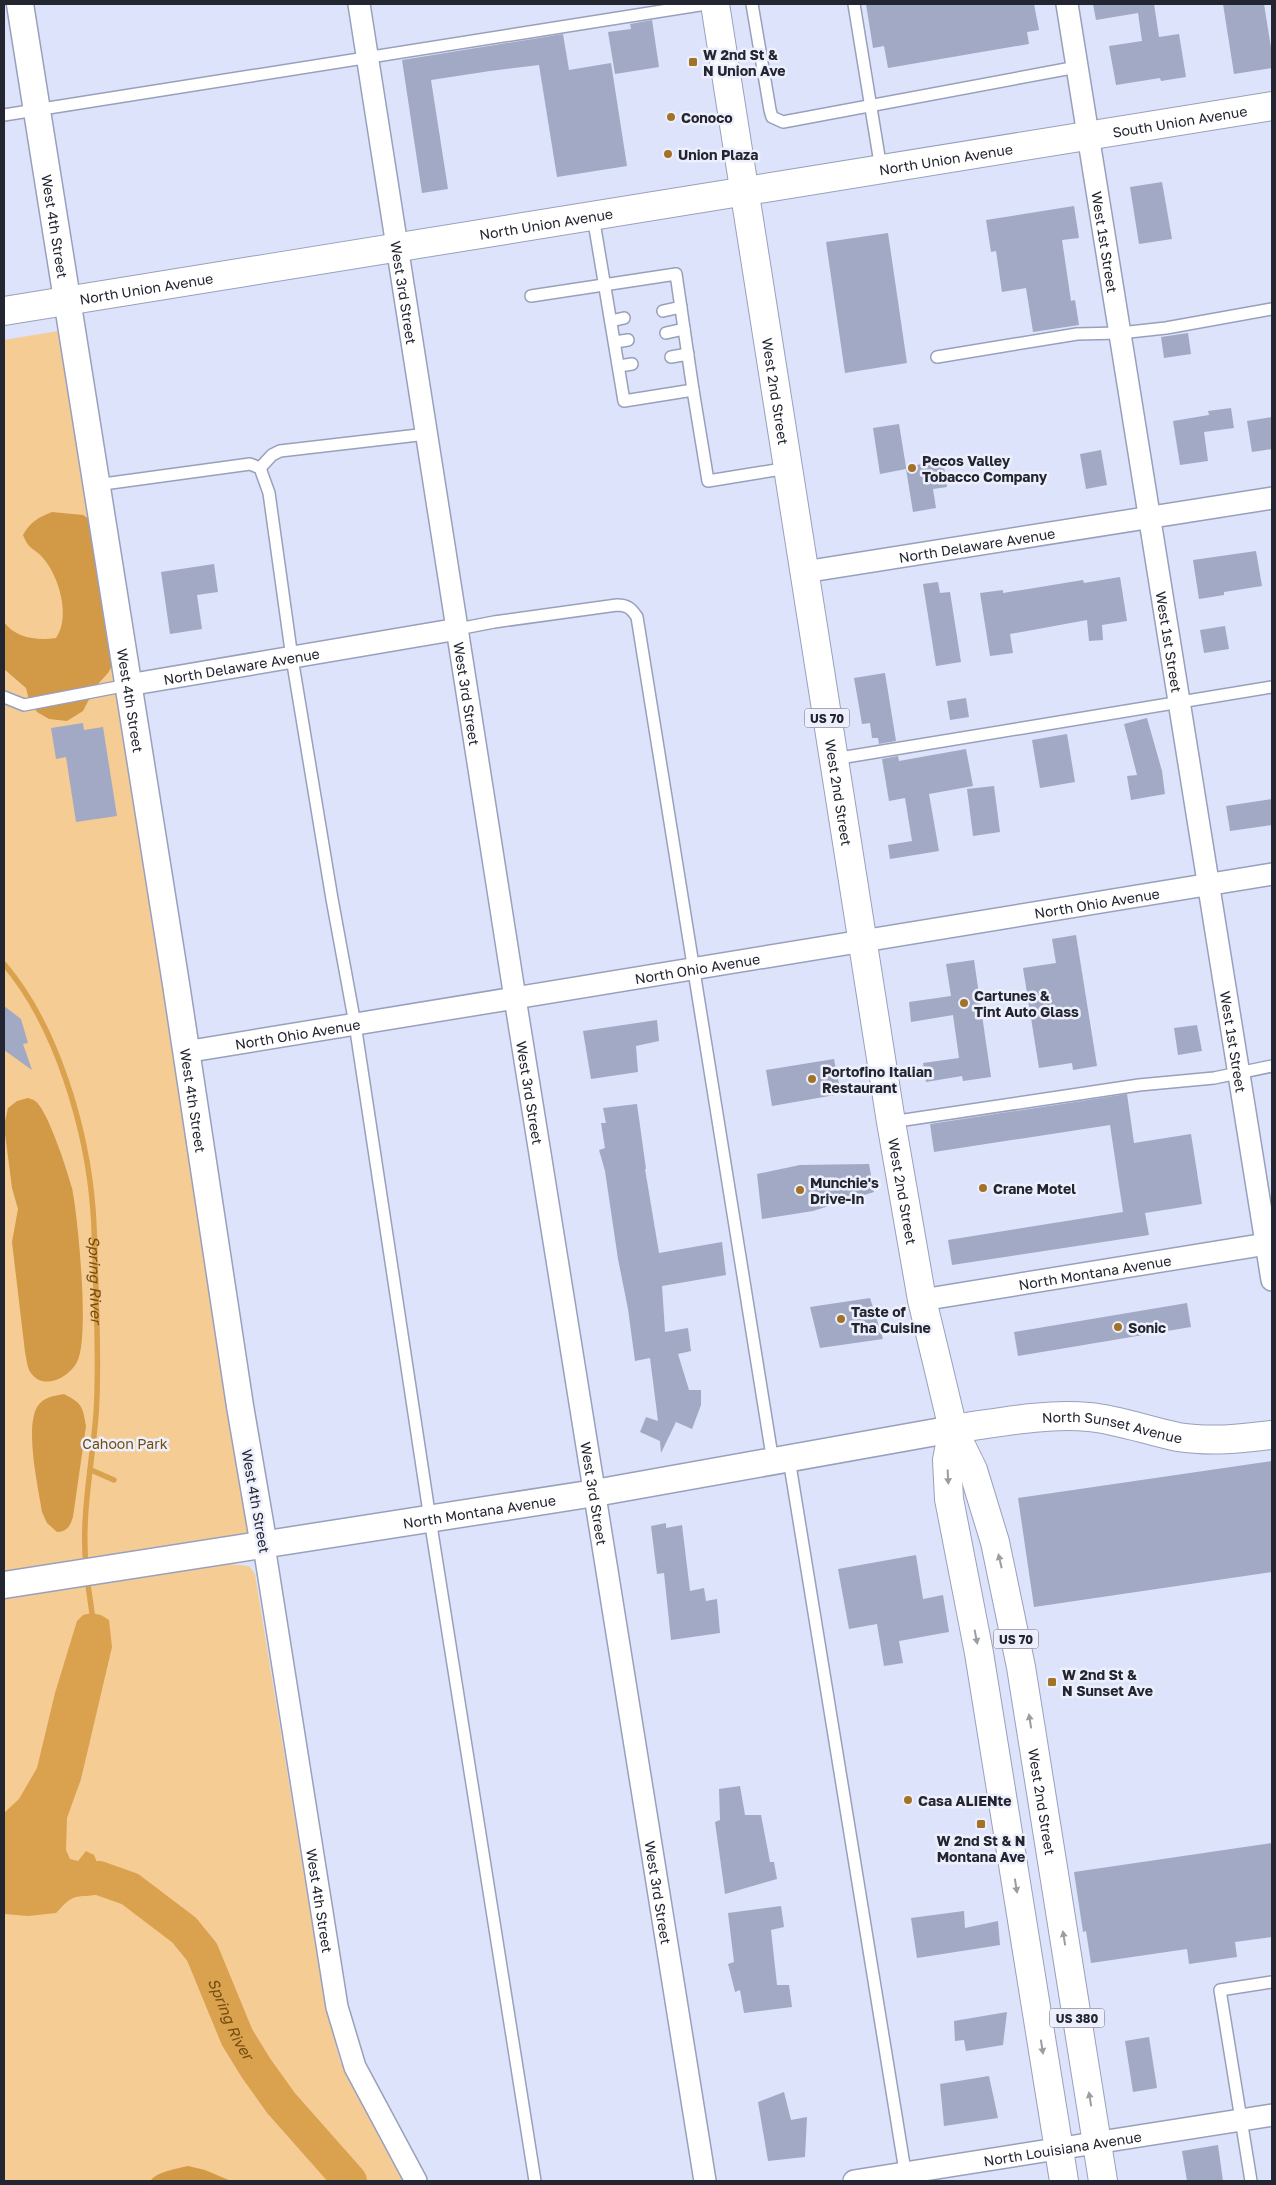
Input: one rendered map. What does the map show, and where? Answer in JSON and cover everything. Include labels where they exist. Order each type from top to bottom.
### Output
[{"type":"main road","name":"West 2nd Street","points":[[715,4],[891,1122],[922,1300],[953,1429],[973,1470],[995,1542],[1022,1667],[1103,2181]]},
{"type":"main road","name":"South Union Avenue","points":[[1088,136],[1272,106]]},
{"type":"main road","name":"North Union Avenue","points":[[4,311],[1088,136]]},
{"type":"main road","name":"North Sunset Avenue","points":[[953,1429],[1054,1417],[1081,1416],[1115,1420],[1192,1439],[1222,1440],[1272,1435]]},
{"type":"main road","name":"West 2nd Street","points":[[953,1429],[947,1460],[949,1499],[979,1653],[1064,2181]]},
{"type":"street","name":"West 4th Street","points":[[20,4],[240,1406],[337,2007],[355,2067],[416,2181]]},
{"type":"street","name":"West 3rd Street","points":[[359,4],[515,998],[704,2181]]},
{"type":"street","name":"West 1st Street","points":[[1067,4],[1208,884],[1269,1243],[1272,1280]]},
{"type":"street","name":"North Delaware Avenue","points":[[804,572],[1272,498]]},
{"type":"street","name":"North Delaware Avenue","points":[[128,685],[458,629]]},
{"type":"street","name":"North Ohio Avenue","points":[[185,1052],[1272,874]]},
{"type":"street","name":"North Montana Avenue","points":[[922,1300],[1269,1243]]},
{"type":"street","name":"North Montana Avenue","points":[[4,1585],[264,1546],[595,1492],[953,1429]]},
{"type":"street","name":"North Louisiana Avenue","points":[[854,2181],[906,2177],[1059,2148],[1272,2115]]},
{"type":"lane","points":[[4,114],[706,4]]},
{"type":"lane","points":[[752,4],[772,117],[783,122],[1077,67]]},
{"type":"lane","points":[[854,4],[881,169]]},
{"type":"lane","points":[[593,216],[624,401],[693,390]]},
{"type":"lane","points":[[531,296],[676,274],[708,481],[788,468]]},
{"type":"lane","points":[[663,310],[681,307]]},
{"type":"lane","points":[[937,357],[1078,334],[1120,333],[1166,328],[1272,309]]},
{"type":"lane","points":[[611,321],[624,318]]},
{"type":"lane","points":[[666,333],[684,329]]},
{"type":"lane","points":[[614,342],[628,340]]},
{"type":"lane","points":[[671,357],[688,354]]},
{"type":"lane","points":[[618,366],[632,364]]},
{"type":"lane","points":[[260,468],[272,455],[280,451],[427,434]]},
{"type":"lane","points":[[96,485],[250,464],[260,468],[269,493],[292,658],[355,1024],[430,1519],[535,2181]]},
{"type":"lane","points":[[458,629],[494,622],[616,605],[625,605],[633,610],[637,617],[695,969],[906,2177]]},
{"type":"lane","name":"North Delaware Avenue","points":[[4,697],[24,705],[128,685]]},
{"type":"lane","points":[[834,759],[1272,687]]},
{"type":"lane","points":[[891,1122],[1140,1084],[1214,1078],[1272,1066]]},
{"type":"lane","points":[[1251,2181],[1220,1990],[1272,1982]]},
{"type":"green space","name":"Cahoon Park","points":[[70,329],[264,1546],[4,1584],[4,340]]},
{"type":"green space","points":[[228,1564],[249,1566],[255,1574],[325,2004],[340,2061],[404,2181],[4,2181],[4,1599]]},
{"type":"shaded area","points":[[52,512],[83,515],[93,522],[116,659],[108,673],[96,686],[83,711],[67,721],[49,719],[37,712],[29,700],[26,688],[4,669],[4,622],[14,632],[27,637],[42,639],[56,638],[60,629],[63,619],[63,608],[54,575],[40,555],[30,547],[23,535],[35,520]]},
{"type":"shaded area","points":[[28,1098],[40,1106],[45,1115],[70,1180],[77,1224],[82,1277],[83,1329],[81,1349],[77,1362],[61,1378],[47,1382],[34,1377],[29,1370],[25,1352],[12,1242],[18,1209],[12,1188],[4,1126],[8,1108],[17,1101]]},
{"type":"shaded area","points":[[64,1394],[81,1406],[86,1426],[73,1517],[68,1528],[57,1532],[47,1523],[42,1512],[35,1473],[32,1429],[39,1404],[49,1398]]},
{"type":"shaded area","points":[[91,1613],[101,1615],[109,1620],[112,1647],[81,1779],[67,1818],[66,1850],[70,1859],[78,1861],[86,1851],[94,1855],[99,1867],[101,1893],[73,1898],[56,1913],[28,1916],[4,1914],[4,1813],[19,1799],[37,1768],[55,1693],[77,1621],[83,1615]]},
{"type":"shaded area","points":[[188,2166],[205,2170],[231,2181],[150,2181],[162,2173]]},
{"type":"building","points":[[866,4],[1034,4],[1039,30],[1027,32],[1029,44],[888,68],[884,46],[873,48]]},
{"type":"building","points":[[1093,4],[1154,4],[1159,37],[1179,34],[1186,77],[1161,81],[1160,78],[1116,85],[1109,46],[1142,41],[1138,13],[1096,20]]},
{"type":"building","points":[[1223,4],[1264,4],[1272,54],[1272,68],[1234,74]]},
{"type":"building","points":[[652,20],[659,67],[615,74],[608,32],[631,29],[630,24]]},
{"type":"building","points":[[563,34],[569,70],[611,63],[627,166],[557,177],[539,65],[490,71],[431,80],[448,189],[422,193],[402,60]]},
{"type":"building","points":[[1162,182],[1172,239],[1139,244],[1130,187]]},
{"type":"building","points":[[1074,206],[1079,238],[1062,240],[1071,301],[1075,300],[1079,325],[1033,332],[1026,288],[1002,292],[996,251],[991,252],[986,220]]},
{"type":"building","points":[[888,233],[907,363],[845,373],[826,242]]},
{"type":"building","points":[[1188,333],[1191,354],[1164,358],[1161,337]]},
{"type":"building","points":[[1231,408],[1234,428],[1204,432],[1208,461],[1180,465],[1173,421],[1209,415],[1208,411]]},
{"type":"building","points":[[1272,417],[1272,449],[1252,452],[1247,421]]},
{"type":"building","name":"Pecos Valley Tobacco Company","points":[[899,424],[906,467],[943,460],[947,487],[933,489],[936,508],[913,512],[906,469],[880,474],[873,428]]},
{"type":"building","points":[[1101,450],[1107,485],[1086,489],[1080,454]]},
{"type":"building","points":[[1256,551],[1262,586],[1224,592],[1224,595],[1199,599],[1193,560]]},
{"type":"building","points":[[214,564],[218,592],[197,595],[202,629],[170,634],[161,572]]},
{"type":"building","points":[[1120,577],[1127,621],[1102,625],[1103,640],[1089,641],[1087,620],[1010,634],[1013,653],[990,656],[980,593],[1003,590],[1003,593],[1083,580],[1084,583]]},
{"type":"building","points":[[938,582],[940,593],[950,592],[961,662],[936,666],[923,584]]},
{"type":"building","points":[[1225,626],[1229,649],[1204,653],[1200,630]]},
{"type":"building","points":[[885,673],[896,741],[879,744],[878,738],[872,738],[870,723],[862,724],[854,678]]},
{"type":"building","points":[[966,698],[969,717],[950,720],[947,701]]},
{"type":"building","points":[[1147,718],[1162,771],[1165,794],[1131,800],[1127,776],[1137,775],[1124,724]]},
{"type":"building","points":[[83,723],[84,730],[103,727],[117,816],[76,822],[66,757],[56,759],[51,728]]},
{"type":"building","points":[[1067,734],[1075,782],[1040,788],[1032,740]]},
{"type":"building","points":[[966,749],[973,786],[929,794],[939,851],[890,859],[888,845],[912,841],[905,798],[889,801],[882,759],[898,756],[899,761]]},
{"type":"building","points":[[994,786],[1000,832],[973,836],[967,789]]},
{"type":"building","points":[[1272,799],[1272,825],[1230,831],[1226,806]]},
{"type":"building","points":[[1076,935],[1097,1066],[1073,1070],[1072,1063],[1039,1068],[1023,968],[1056,963],[1052,939]]},
{"type":"building","points":[[974,960],[991,1077],[963,1081],[962,1076],[926,1082],[923,1063],[959,1058],[953,1015],[911,1022],[909,1002],[951,996],[946,964]]},
{"type":"building","points":[[4,1006],[21,1019],[28,1043],[23,1044],[32,1070],[4,1050]]},
{"type":"building","points":[[657,1020],[659,1041],[636,1046],[638,1072],[591,1079],[583,1031]]},
{"type":"building","points":[[1197,1025],[1202,1051],[1178,1055],[1174,1028]]},
{"type":"building","points":[[834,1059],[841,1094],[772,1106],[766,1070]]},
{"type":"building","points":[[1127,1094],[1134,1143],[1191,1134],[1202,1204],[1145,1213],[1149,1235],[952,1265],[948,1240],[1123,1212],[1110,1125],[934,1152],[930,1124]]},
{"type":"building","points":[[637,1104],[645,1169],[659,1253],[722,1242],[726,1275],[662,1286],[665,1332],[688,1328],[691,1351],[678,1354],[689,1390],[701,1390],[701,1405],[692,1429],[676,1422],[661,1453],[660,1441],[640,1432],[646,1417],[658,1421],[650,1358],[635,1361],[605,1171],[599,1150],[605,1148],[601,1123],[606,1123],[603,1108]]},
{"type":"building","points":[[869,1164],[874,1192],[813,1211],[762,1219],[757,1174],[800,1165]]},
{"type":"building","points":[[870,1298],[883,1339],[820,1348],[810,1307]]},
{"type":"building","points":[[1187,1303],[1191,1327],[1018,1356],[1014,1332]]},
{"type":"building","points":[[1272,1461],[1272,1572],[1034,1607],[1018,1498]]},
{"type":"building","points":[[666,1523],[666,1528],[682,1525],[690,1591],[704,1588],[706,1601],[717,1599],[720,1633],[671,1640],[664,1573],[657,1574],[651,1526]]},
{"type":"building","points":[[916,1555],[923,1599],[943,1595],[949,1632],[899,1641],[903,1663],[884,1666],[877,1624],[849,1629],[838,1569]]},
{"type":"building","points":[[740,1786],[745,1815],[761,1815],[770,1862],[774,1862],[777,1879],[725,1894],[715,1822],[720,1820],[719,1789]]},
{"type":"building","points":[[1272,1843],[1272,1937],[1235,1942],[1237,1957],[1189,1964],[1187,1949],[1091,1963],[1086,1931],[1083,1932],[1074,1872]]},
{"type":"building","points":[[781,1906],[784,1927],[771,1930],[777,1985],[789,1985],[792,2007],[744,2013],[740,1990],[735,1992],[728,1964],[734,1962],[728,1913]]},
{"type":"building","points":[[964,1911],[965,1928],[998,1921],[1000,1945],[917,1958],[911,1918]]},
{"type":"building","points":[[1007,2012],[1003,2045],[966,2051],[964,2040],[955,2041],[954,2021]]},
{"type":"building","points":[[1149,2037],[1157,2088],[1133,2092],[1125,2041]]},
{"type":"building","points":[[989,2076],[998,2118],[944,2126],[940,2084]]},
{"type":"building","points":[[784,2092],[791,2120],[807,2117],[805,2157],[768,2161],[758,2102]]},
{"type":"building","points":[[1218,2145],[1223,2181],[1187,2181],[1182,2151]]},
{"type":"waterway","name":"Spring River","points":[[4,964],[23,989],[54,1048],[76,1113],[90,1179],[94,1230],[98,1368],[96,1415],[86,1509],[86,1566]]},
{"type":"waterway","points":[[91,1470],[114,1480]]},
{"type":"waterway","name":"Spring River","points":[[87,1578],[92,1613]]},
{"type":"waterway","name":"Spring River","points":[[99,1878],[130,1889],[184,1930],[202,1952],[237,2037],[256,2068],[281,2103],[350,2181]]},
{"type":"place","name":"W 2nd St & N Union Ave","points":[[693,62]]},
{"type":"place","name":"Conoco","points":[[671,117]]},
{"type":"place","name":"Union Plaza","points":[[668,154]]},
{"type":"place","name":"Pecos Valley Tobacco Company","points":[[912,468]]},
{"type":"place","name":"Cartunes & Tint Auto Glass","points":[[964,1003]]},
{"type":"place","name":"Portofino Italian Restaurant","points":[[812,1079]]},
{"type":"place","name":"Crane Motel","points":[[983,1188]]},
{"type":"place","name":"Munchie's Drive-In","points":[[800,1190]]},
{"type":"place","name":"Taste of Tha Cuisine","points":[[841,1319]]},
{"type":"place","name":"Sonic","points":[[1118,1327]]},
{"type":"place","name":"W 2nd St & N Sunset Ave","points":[[1052,1682]]},
{"type":"place","name":"Casa ALIENte","points":[[908,1800]]},
{"type":"place","name":"W 2nd St & N Montana Ave","points":[[981,1824]]}]
